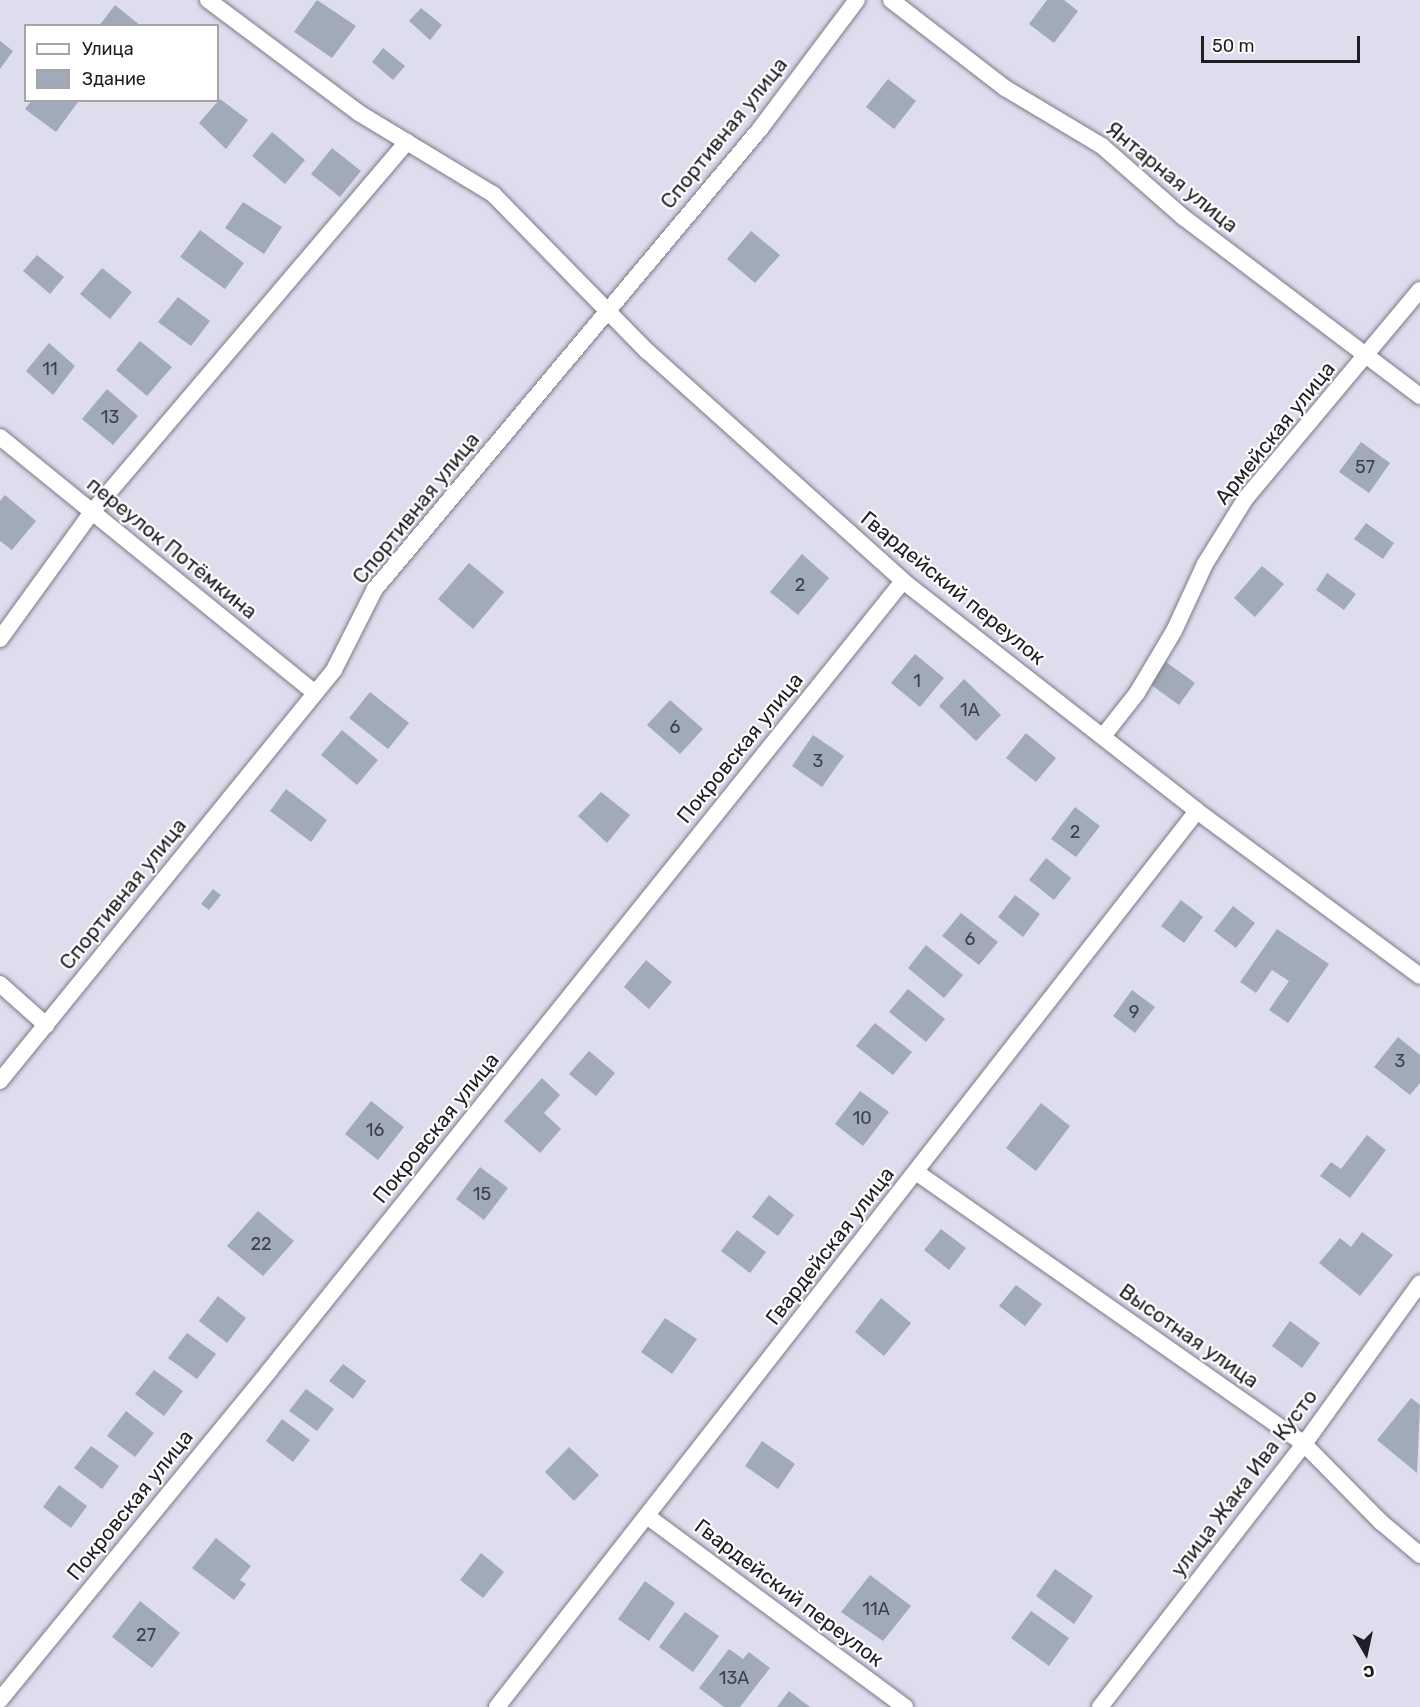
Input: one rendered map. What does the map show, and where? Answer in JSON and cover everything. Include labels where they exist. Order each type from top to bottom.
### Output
[{"type":"street","name":"Гвардейский переулок","points":[[208,0],[359,113],[493,194],[647,351],[903,580],[1104,735],[1197,811],[1420,976]]},
{"type":"street","name":"Спортивная улица","points":[[0,1082],[334,670],[375,589],[760,129],[857,0]]},
{"type":"street","name":"Янтарная улица","points":[[891,0],[1005,88],[1102,146],[1183,217],[1420,396]]},
{"type":"street","points":[[0,639],[92,512],[407,142]]},
{"type":"street","name":"Армейская улица","points":[[1104,735],[1137,693],[1174,632],[1205,564],[1246,498],[1420,290]]},
{"type":"street","name":"переулок Потёмкина","points":[[0,437],[315,693]]},
{"type":"street","name":"Покровская улица","points":[[0,1700],[269,1371],[903,580]]},
{"type":"street","name":"Гвардейская улица","points":[[497,1707],[1197,811]]},
{"type":"street","points":[[0,984],[46,1025]]},
{"type":"street","name":"Высотная улица","points":[[916,1172],[1304,1444],[1381,1522],[1420,1555]]},
{"type":"street","name":"улица Жака Ива Кусто","points":[[1100,1707],[1304,1444],[1420,1283]]},
{"type":"street","name":"Гвардейский переулок","points":[[647,1516],[905,1707]]},
{"type":"building","points":[[317,0],[356,26],[332,58],[294,32]]},
{"type":"building","points":[[1047,0],[1064,0],[1078,11],[1054,43],[1029,24]]},
{"type":"building","points":[[115,5],[139,24],[101,24]]},
{"type":"building","points":[[421,8],[442,25],[430,40],[409,21]]},
{"type":"building","points":[[0,41],[13,51],[0,69]]},
{"type":"building","points":[[383,48],[405,66],[393,80],[372,62]]},
{"type":"building","points":[[888,79],[916,101],[894,129],[866,107]]},
{"type":"building","points":[[219,100],[248,120],[226,149],[199,123]]},
{"type":"building","points":[[30,102],[78,102],[56,132],[25,109]]},
{"type":"building","points":[[272,132],[305,160],[285,184],[252,156]]},
{"type":"building","points":[[332,148],[361,171],[340,197],[311,174]]},
{"type":"building","points":[[243,202],[282,227],[264,254],[225,228]]},
{"type":"building","points":[[200,230],[244,263],[225,289],[180,257]]},
{"type":"building","points":[[751,231],[780,255],[755,283],[727,259]]},
{"type":"building","points":[[37,255],[64,277],[50,294],[23,271]]},
{"type":"building","points":[[102,268],[132,292],[110,319],[80,294]]},
{"type":"building","points":[[178,297],[210,321],[191,346],[158,322]]},
{"type":"building","points":[[140,341],[172,367],[147,396],[116,370]]},
{"type":"building","points":[[49,343],[75,366],[53,395],[26,371]]},
{"type":"building","points":[[107,389],[138,416],[113,445],[82,419]]},
{"type":"building","points":[[1361,442],[1390,463],[1369,493],[1339,472]]},
{"type":"building","points":[[5,495],[36,521],[12,550],[0,541],[0,501]]},
{"type":"building","points":[[1366,523],[1394,543],[1383,559],[1354,539]]},
{"type":"building","points":[[802,554],[829,578],[798,615],[770,592]]},
{"type":"building","points":[[469,563],[504,592],[473,629],[438,599]]},
{"type":"building","points":[[1262,566],[1284,584],[1255,617],[1234,598]]},
{"type":"building","points":[[1327,573],[1356,594],[1344,610],[1316,590]]},
{"type":"building","points":[[915,654],[944,678],[920,707],[891,683]]},
{"type":"building","points":[[1166,662],[1195,683],[1179,705],[1150,684]]},
{"type":"building","points":[[964,679],[1001,715],[976,741],[939,706]]},
{"type":"building","points":[[370,692],[409,723],[388,749],[349,718]]},
{"type":"building","points":[[670,700],[703,729],[680,754],[647,725]]},
{"type":"building","points":[[342,730],[378,760],[357,785],[321,755]]},
{"type":"building","points":[[1026,733],[1056,758],[1036,782],[1006,758]]},
{"type":"building","points":[[813,735],[844,756],[822,787],[792,766]]},
{"type":"building","points":[[286,789],[327,820],[311,842],[270,811]]},
{"type":"building","points":[[601,792],[630,815],[607,843],[578,816]]},
{"type":"building","points":[[1075,807],[1100,826],[1076,857],[1051,839]]},
{"type":"building","points":[[1046,858],[1071,878],[1054,900],[1029,880]]},
{"type":"building","points":[[213,889],[221,895],[209,910],[201,904]]},
{"type":"building","points":[[1015,895],[1040,914],[1023,937],[998,917]]},
{"type":"building","points":[[1181,900],[1203,917],[1184,943],[1161,926]]},
{"type":"building","points":[[1233,906],[1255,923],[1236,948],[1214,931]]},
{"type":"building","points":[[961,913],[998,942],[979,965],[942,936]]},
{"type":"building","points":[[1277,929],[1329,964],[1288,1023],[1269,1010],[1289,981],[1272,970],[1256,993],[1240,982]]},
{"type":"building","points":[[926,945],[963,975],[944,998],[908,968]]},
{"type":"building","points":[[646,960],[672,982],[649,1009],[624,987]]},
{"type":"building","points":[[908,989],[945,1019],[926,1042],[889,1012]]},
{"type":"building","points":[[1132,990],[1155,1007],[1135,1033],[1113,1016]]},
{"type":"building","points":[[875,1023],[912,1052],[893,1075],[856,1046]]},
{"type":"building","points":[[1398,1037],[1420,1055],[1420,1083],[1410,1095],[1374,1067]]},
{"type":"building","points":[[589,1051],[615,1073],[596,1096],[569,1074]]},
{"type":"building","points":[[542,1078],[560,1095],[544,1113],[561,1129],[540,1153],[504,1121]]},
{"type":"building","points":[[860,1091],[889,1112],[863,1146],[835,1124]]},
{"type":"building","points":[[371,1101],[404,1127],[378,1160],[345,1134]]},
{"type":"building","points":[[1041,1103],[1070,1126],[1036,1171],[1006,1148]]},
{"type":"building","points":[[1367,1135],[1386,1150],[1350,1198],[1320,1176],[1331,1162],[1341,1169]]},
{"type":"building","points":[[480,1167],[508,1188],[484,1220],[456,1199]]},
{"type":"building","points":[[769,1195],[794,1215],[778,1236],[752,1217]]},
{"type":"building","points":[[258,1211],[294,1241],[263,1276],[227,1246]]},
{"type":"building","points":[[941,1229],[966,1248],[949,1270],[924,1250]]},
{"type":"building","points":[[737,1230],[766,1252],[750,1273],[721,1251]]},
{"type":"building","points":[[1362,1232],[1393,1255],[1360,1296],[1319,1263],[1340,1238],[1351,1247]]},
{"type":"building","points":[[1016,1285],[1042,1304],[1025,1326],[999,1306]]},
{"type":"building","points":[[218,1296],[246,1318],[227,1343],[199,1321]]},
{"type":"building","points":[[881,1298],[911,1323],[884,1356],[855,1332]]},
{"type":"building","points":[[665,1318],[697,1339],[672,1374],[641,1352]]},
{"type":"building","points":[[1290,1321],[1320,1343],[1302,1368],[1272,1346]]},
{"type":"building","points":[[187,1333],[216,1354],[197,1379],[168,1358]]},
{"type":"building","points":[[343,1364],[366,1381],[353,1399],[329,1381]]},
{"type":"building","points":[[154,1370],[183,1391],[164,1416],[135,1394]]},
{"type":"building","points":[[306,1389],[334,1409],[317,1431],[289,1411]]},
{"type":"building","points":[[1411,1398],[1420,1405],[1417,1473],[1377,1440]]},
{"type":"building","points":[[126,1411],[154,1433],[135,1457],[107,1436]]},
{"type":"building","points":[[282,1419],[310,1440],[293,1462],[266,1441]]},
{"type":"building","points":[[762,1441],[795,1464],[778,1489],[745,1466]]},
{"type":"building","points":[[91,1446],[119,1466],[102,1489],[74,1468]]},
{"type":"building","points":[[569,1447],[599,1475],[574,1501],[545,1472]]},
{"type":"building","points":[[59,1485],[87,1506],[71,1528],[43,1507]]},
{"type":"building","points":[[216,1538],[251,1566],[240,1580],[246,1584],[234,1600],[192,1568]]},
{"type":"building","points":[[481,1553],[504,1572],[483,1598],[460,1580]]},
{"type":"building","points":[[1055,1569],[1093,1596],[1074,1624],[1036,1596]]},
{"type":"building","points":[[870,1575],[911,1606],[883,1641],[841,1612]]},
{"type":"building","points":[[645,1581],[675,1603],[649,1641],[618,1619]]},
{"type":"building","points":[[140,1601],[180,1633],[152,1668],[112,1637]]},
{"type":"building","points":[[1031,1611],[1069,1638],[1049,1666],[1011,1638]]},
{"type":"building","points":[[685,1612],[719,1636],[693,1672],[659,1647]]},
{"type":"building","points":[[729,1649],[743,1659],[749,1652],[770,1668],[740,1707],[724,1707],[699,1688]]},
{"type":"building","points":[[789,1691],[810,1707],[777,1707]]}]
